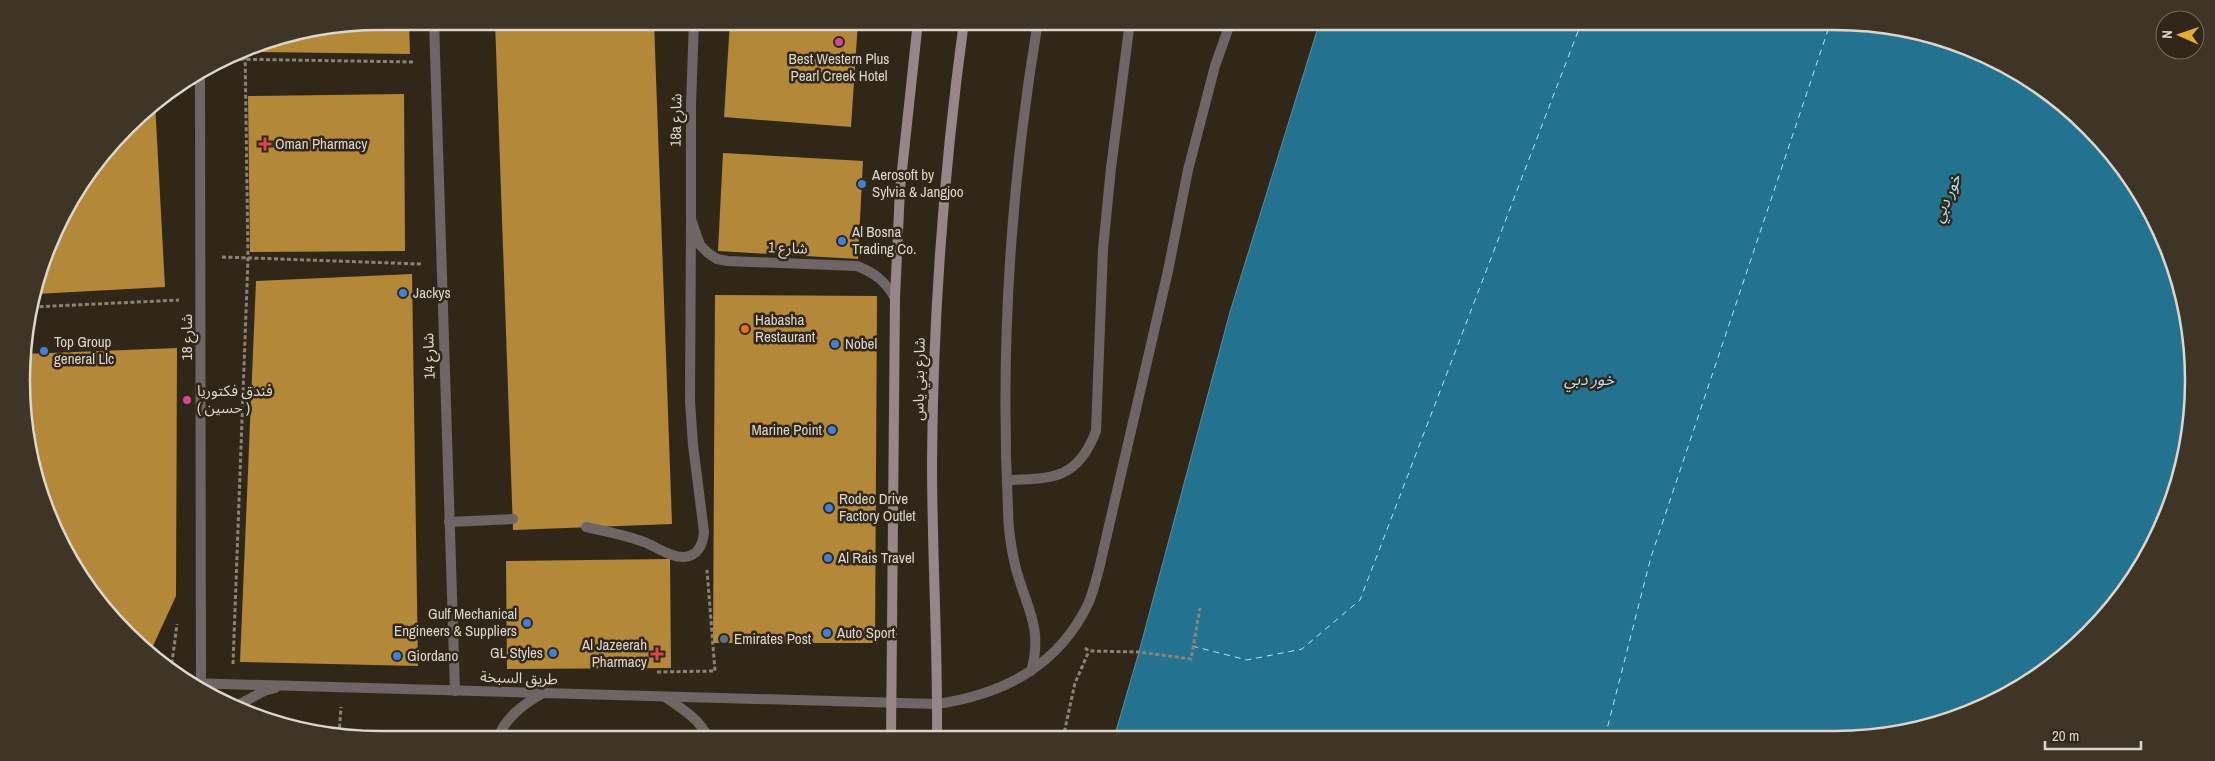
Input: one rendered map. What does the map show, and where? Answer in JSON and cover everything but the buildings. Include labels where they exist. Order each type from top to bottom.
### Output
[{"type":"main road","name":"شارع بني ياس","points":[[890,731],[895,298],[900,189],[917,30]]},
{"type":"main road","name":"شارع بني ياس","points":[[937,731],[932,464],[936,309],[943,208],[963,30]]},
{"type":"street","name":"شارع 14","points":[[434,30],[455,691]]},
{"type":"street","name":"18a شارع","points":[[694,30],[691,104],[690,401],[692,445],[704,532]]},
{"type":"street","points":[[1031,672],[1036,655],[1037,639],[1013,555],[1008,508],[1007,349],[1009,278],[1020,135],[1037,30]]},
{"type":"street","points":[[1008,480],[1040,479],[1059,475],[1076,465],[1089,450],[1096,431],[1103,249],[1110,168],[1129,30]]},
{"type":"street","name":"طريق السبخة","points":[[207,685],[938,704],[986,694],[1031,672],[1053,654],[1072,631],[1089,602],[1099,569],[1159,312],[1198,126],[1215,66],[1228,30]]},
{"type":"street","name":"شارع 18","points":[[200,80],[202,257],[201,681]]},
{"type":"street","name":"شارع 1","points":[[691,219],[700,245],[717,259],[857,266],[873,272],[886,283],[895,298]]},
{"type":"street","points":[[449,522],[513,519]]},
{"type":"street","points":[[586,527],[642,541],[675,556],[684,557],[692,555],[699,549],[703,542],[704,532]]},
{"type":"street","points":[[243,703],[264,691],[285,686]]},
{"type":"street","points":[[502,731],[510,717],[525,703],[544,693]]},
{"type":"street","points":[[666,697],[688,712],[705,731]]},
{"type":"path","points":[[241,59],[435,62]]},
{"type":"path","points":[[233,667],[248,258],[245,59]]},
{"type":"path","points":[[202,257],[442,265]]},
{"type":"path","points":[[38,307],[202,299]]},
{"type":"path","points":[[648,672],[715,672],[704,532]]},
{"type":"path","points":[[1072,631],[1078,643],[1089,651],[1139,652],[1191,659],[1200,608]]},
{"type":"path","points":[[1065,731],[1075,683],[1089,651]]},
{"type":"water","name":"خور دبي","points":[[1317,30],[1834,30],[1880,33],[1925,42],[1947,49],[1990,66],[2010,77],[2048,102],[2066,117],[2113,167],[2149,225],[2173,290],[2182,335],[2184,358],[2185,380],[2182,426],[2173,471],[2149,536],[2126,575],[2098,612],[2048,659],[2010,684],[1969,704],[1925,719],[1880,728],[1834,731],[1116,731],[1230,312]]},
{"type":"ferry route","points":[[1192,646],[1247,660],[1302,649],[1360,600],[1579,30]]},
{"type":"ferry route","points":[[1607,731],[1651,557],[1828,30]]},
{"type":"place","name":"Best Western Plus Pearl Creek Hotel","points":[[839,42]]},
{"type":"place","name":"Oman Pharmacy","points":[[265,144]]},
{"type":"place","name":"Aerosoft by Sylvia & Jangjoo","points":[[862,184]]},
{"type":"place","name":"Al Bosna Trading Co.","points":[[842,241]]},
{"type":"place","name":"Jackys","points":[[403,293]]},
{"type":"place","name":"Habasha Restaurant","points":[[745,329]]},
{"type":"place","name":"Nobel","points":[[835,344]]},
{"type":"place","name":"Top Group general Llc","points":[[44,351]]},
{"type":"place","name":"فندق فكتوريا ( حسين )","points":[[187,400]]},
{"type":"place","name":"Marine Point","points":[[832,430]]},
{"type":"place","name":"Rodeo Drive Factory Outlet","points":[[829,508]]},
{"type":"place","name":"Al Rais Travel","points":[[828,558]]},
{"type":"place","name":"Gulf Mechanical Engineers & Suppliers","points":[[527,623]]},
{"type":"place","name":"Auto Sport","points":[[827,633]]},
{"type":"place","name":"Emirates Post","points":[[724,639]]},
{"type":"place","name":"GL Styles","points":[[553,653]]},
{"type":"place","name":"Al Jazeerah Pharmacy","points":[[657,654]]},
{"type":"place","name":"Giordano","points":[[397,656]]}]
